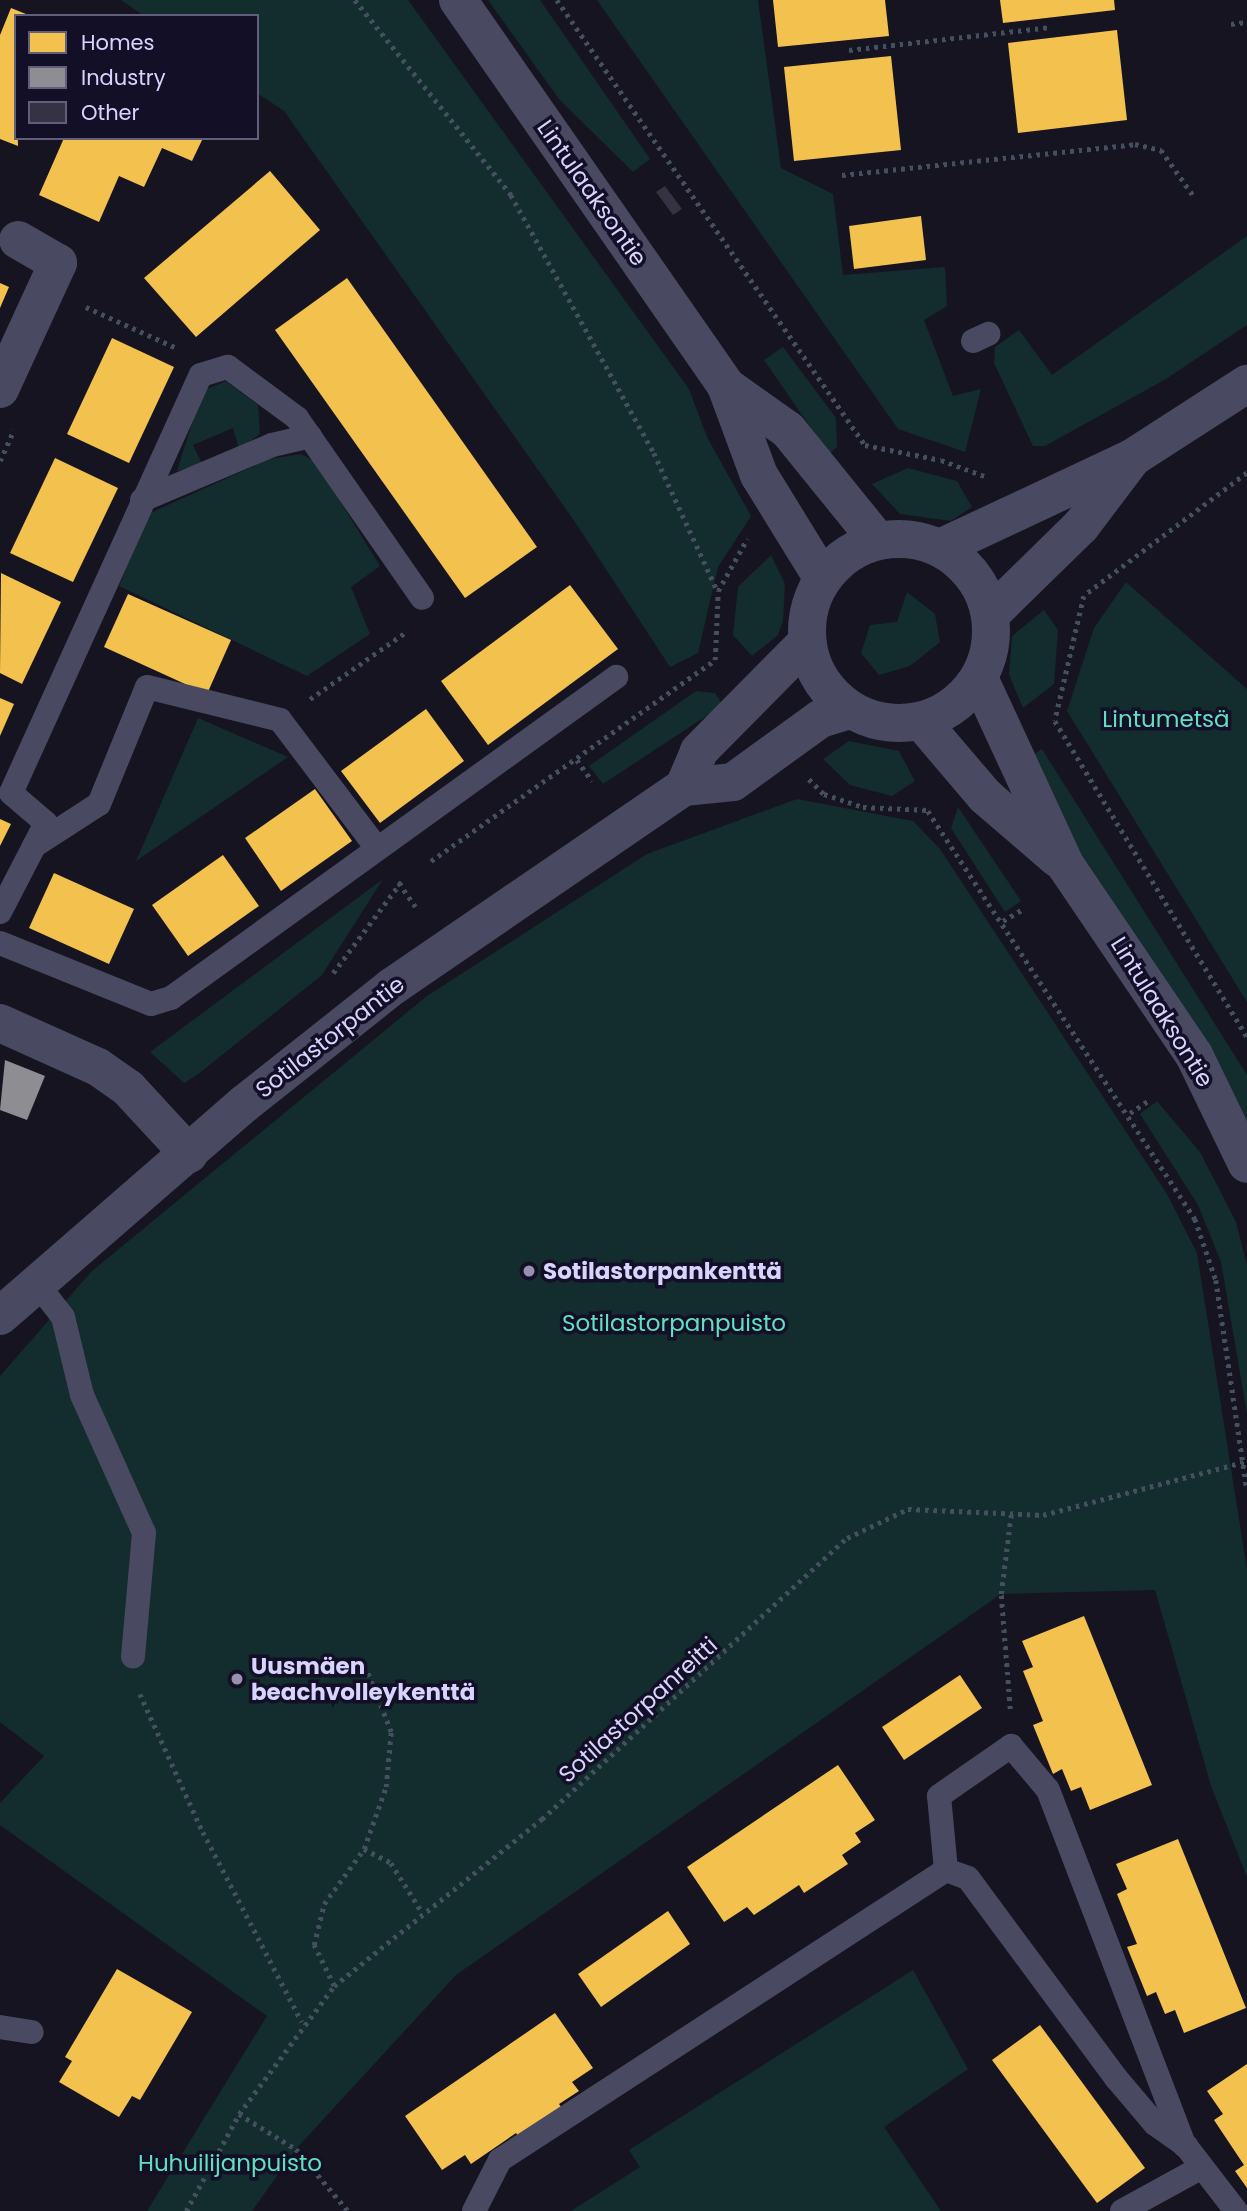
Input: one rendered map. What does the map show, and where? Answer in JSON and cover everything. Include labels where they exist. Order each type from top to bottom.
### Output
[{"type":"street","name":"Lintulaaksontie","points":[[458,0],[726,386],[759,475],[823,579]]},
{"type":"street","points":[[0,390],[58,263],[18,240]]},
{"type":"street","points":[[940,548],[973,575],[991,614],[988,658],[979,678],[955,706],[922,722],[872,720],[849,710],[821,681],[807,642],[813,597],[823,579],[857,548],[878,541],[940,548],[1132,458],[1247,384]]},
{"type":"street","name":"Lintulaaksontie","points":[[726,386],[788,430],[878,541]]},
{"type":"street","points":[[991,614],[1081,526],[1132,458]]},
{"type":"street","points":[[684,787],[699,751],[807,642]]},
{"type":"street","name":"Lintulaaksontie","points":[[979,678],[1066,866],[1194,1055],[1247,1164]]},
{"type":"street","name":"Sotilastorpantie","points":[[0,1316],[35,1281],[393,986],[684,787],[733,782],[820,719],[849,710]]},
{"type":"street","name":"Lintulaaksontie","points":[[922,722],[985,796],[1066,866]]},
{"type":"street","points":[[0,1023],[98,1067],[128,1088],[189,1154]]},
{"type":"lane","points":[[0,912],[46,823],[11,793],[201,375],[228,367],[297,418],[422,598]]},
{"type":"lane","points":[[142,500],[272,445],[310,436]]},
{"type":"lane","points":[[0,943],[151,1004],[191,989],[376,847],[616,677]]},
{"type":"lane","points":[[34,846],[99,804],[147,687],[280,720],[376,847]]},
{"type":"lane","points":[[35,1281],[63,1317],[82,1395],[144,1533],[133,1657]]},
{"type":"lane","points":[[946,1870],[939,1796],[1011,1746],[1048,1790],[1186,2146],[1236,2211]]},
{"type":"lane","points":[[946,1870],[968,1878],[1116,2078],[1155,2124],[1186,2146]]},
{"type":"lane","points":[[474,2211],[500,2160],[946,1870]]},
{"type":"lane","points":[[0,2027],[33,2032]]},
{"type":"lane","points":[[1122,2211],[1202,2167]]},
{"type":"path","points":[[355,0],[510,195],[654,453],[718,591],[715,660],[421,868]]},
{"type":"path","points":[[557,0],[865,445],[941,460],[995,481]]},
{"type":"path","points":[[1231,24],[1247,22]]},
{"type":"path","points":[[849,50],[1051,27]]},
{"type":"path","points":[[842,176],[1135,144],[1160,150],[1193,195]]},
{"type":"path","points":[[73,301],[183,351],[201,375]]},
{"type":"path","points":[[1247,473],[1084,596],[1055,721],[1247,1037]]},
{"type":"path","points":[[718,591],[754,531]]},
{"type":"path","points":[[280,720],[415,626],[422,598]]},
{"type":"path","points":[[577,760],[592,781]]},
{"type":"path","points":[[802,772],[824,794],[863,807],[928,811],[1130,1113],[1195,1219],[1216,1280],[1245,1461],[1247,1490]]},
{"type":"path","points":[[325,985],[399,883],[410,875]]},
{"type":"path","points":[[399,883],[416,907]]},
{"type":"path","points":[[1003,921],[1023,909]]},
{"type":"path","points":[[1130,1113],[1148,1101]]},
{"type":"path","name":"Sotilastorpanreitti","points":[[186,2211],[239,2114],[302,2022],[334,1986],[422,1912],[542,1819],[847,1538],[908,1509],[1043,1515],[1245,1461]]},
{"type":"path","points":[[1011,1515],[1001,1594],[1011,1746]]},
{"type":"path","points":[[133,1657],[137,1687],[203,1832],[302,2022]]},
{"type":"path","points":[[334,1986],[314,1945],[324,1904],[364,1849],[386,1787],[391,1732],[366,1669]]},
{"type":"path","points":[[364,1849],[391,1863],[422,1912]]},
{"type":"path","points":[[239,2114],[296,2149],[348,2211]]},
{"type":"green space","points":[[121,0],[408,0],[689,389],[707,437],[751,516],[718,567],[698,653],[670,667],[575,522],[284,111],[259,94],[259,14],[141,14]]},
{"type":"green space","points":[[488,0],[540,0],[650,159],[633,172],[559,99]]},
{"type":"green space","points":[[597,0],[758,0],[781,168],[833,194],[843,275],[945,267],[947,306],[924,320],[953,396],[981,389],[965,452],[898,429]]},
{"type":"green space","points":[[1247,236],[1247,325],[1166,379],[1045,446],[1033,446],[994,363],[995,347],[1019,330],[1052,375]]},
{"type":"green space","points":[[783,347],[836,418],[837,447],[829,454],[764,360]]},
{"type":"green space","points":[[226,381],[258,405],[260,434],[239,449],[233,428],[193,445],[202,464],[177,471],[202,391]]},
{"type":"green space","points":[[301,454],[316,462],[380,566],[351,587],[370,634],[307,676],[119,586],[148,514],[269,459]]},
{"type":"green space","points":[[908,468],[957,481],[972,507],[951,521],[900,514],[872,484]]},
{"type":"green space","points":[[771,555],[785,584],[783,621],[778,635],[752,656],[733,635],[738,587]]},
{"type":"green space","name":"Lintumetsä","points":[[1126,582],[1247,689],[1247,1002],[1067,711],[1094,628]]},
{"type":"green space","points":[[907,592],[935,614],[940,642],[910,666],[879,675],[861,653],[870,625],[897,622]]},
{"type":"green space","points":[[1044,610],[1058,630],[1054,684],[1023,708],[1009,675],[1012,636]]},
{"type":"green space","points":[[696,691],[715,693],[723,705],[603,784],[589,766]]},
{"type":"green space","points":[[198,718],[288,757],[136,861]]},
{"type":"green space","points":[[849,741],[899,751],[915,781],[892,796],[850,785],[823,759]]},
{"type":"green space","points":[[1042,749],[1247,1075],[1247,1120],[1210,1048],[1093,880],[1053,793],[1028,758]]},
{"type":"green space","name":"Sotilastorpanpuisto","points":[[797,799],[913,821],[940,849],[1167,1194],[1197,1253],[1247,1570],[1247,1877],[1211,1786],[1155,1590],[1001,1594],[456,1975],[296,2149],[252,2211],[147,2211],[267,2016],[0,1825],[0,1803],[44,1756],[0,1722],[0,1376],[92,1271],[427,996],[647,854]]},
{"type":"green space","points":[[958,807],[1021,901],[1005,912],[951,828]]},
{"type":"green space","points":[[383,879],[322,975],[197,1075],[184,1083],[150,1052]]},
{"type":"green space","points":[[1157,1101],[1200,1152],[1236,1222],[1247,1265],[1247,1414],[1221,1262],[1198,1205],[1140,1114]]},
{"type":"green space","points":[[913,1970],[968,2069],[884,2127],[941,2211],[571,2211],[640,2167],[629,2150]]},
{"type":"building: Homes","points":[[773,0],[885,0],[889,36],[778,47]]},
{"type":"building: Homes","points":[[1000,0],[1114,0],[1115,10],[1003,23]]},
{"type":"building: Homes","points":[[11,8],[26,14],[14,14],[14,140],[18,140],[18,146],[0,139],[0,35]]},
{"type":"building: Homes","points":[[1117,30],[1127,120],[1018,133],[1008,43]]},
{"type":"building: Homes","points":[[891,56],[901,150],[794,161],[784,67]]},
{"type":"building: Homes","points":[[63,140],[202,140],[192,161],[162,148],[144,187],[119,176],[99,222],[39,195]]},
{"type":"building: Homes","points":[[270,171],[320,230],[196,337],[144,278]]},
{"type":"building: Homes","points":[[921,216],[926,260],[854,269],[849,226]]},
{"type":"building: Homes","points":[[347,278],[537,547],[465,598],[275,330]]},
{"type":"building: Homes","points":[[0,283],[9,287],[0,308]]},
{"type":"building: Homes","points":[[112,338],[174,367],[129,463],[67,434]]},
{"type":"building: Homes","points":[[55,458],[118,488],[73,582],[10,553]]},
{"type":"building: Homes","points":[[1,573],[61,602],[22,684],[0,673]]},
{"type":"building: Homes","points":[[570,585],[618,649],[488,745],[441,681]]},
{"type":"building: Homes","points":[[128,594],[231,640],[207,694],[104,647]]},
{"type":"building: Homes","points":[[0,698],[14,704],[0,736]]},
{"type":"building: Homes","points":[[426,709],[464,761],[380,823],[341,771]]},
{"type":"building: Homes","points":[[315,789],[352,841],[281,891],[245,838]]},
{"type":"building: Homes","points":[[0,819],[11,824],[0,846]]},
{"type":"building: Homes","points":[[223,855],[259,906],[188,956],[152,905]]},
{"type":"building: Homes","points":[[54,873],[134,909],[109,964],[29,928]]},
{"type":"building: Homes","points":[[1084,1616],[1152,1785],[1090,1810],[1081,1787],[1071,1791],[1062,1769],[1053,1774],[1033,1725],[1043,1721],[1023,1671],[1033,1667],[1022,1641]]},
{"type":"building: Homes","points":[[960,1675],[982,1708],[904,1760],[882,1727]]},
{"type":"building: Homes","points":[[838,1765],[875,1820],[855,1833],[861,1842],[842,1855],[848,1864],[804,1893],[799,1885],[754,1915],[747,1907],[724,1922],[687,1867]]},
{"type":"building: Homes","points":[[1178,1839],[1246,2008],[1184,2033],[1175,2010],[1165,2014],[1156,1992],[1147,1996],[1127,1947],[1137,1944],[1117,1894],[1127,1889],[1116,1864]]},
{"type":"building: Homes","points":[[668,1911],[690,1944],[601,2007],[578,1974]]},
{"type":"building: Homes","points":[[117,1969],[192,2012],[140,2100],[132,2096],[119,2117],[59,2082],[72,2061],[65,2057]]},
{"type":"building: Homes","points":[[555,2013],[593,2068],[572,2082],[579,2091],[559,2104],[565,2113],[522,2143],[516,2133],[471,2164],[465,2155],[442,2170],[405,2116]]},
{"type":"building: Homes","points":[[1040,2025],[1145,2168],[1097,2203],[992,2060]]},
{"type":"building: Homes","points":[[1247,2064],[1247,2188],[1235,2171],[1244,2165],[1214,2120],[1223,2114],[1207,2091]]},
{"type":"building: Industry","points":[[5,1060],[45,1076],[27,1120],[0,1110]]},
{"type":"building: Other","points":[[665,186],[682,209],[673,215],[656,192]]},
{"type":"place","name":"Sotilastorpankenttä","points":[[529,1271]]},
{"type":"place","name":"Uusmäen beachvolleykenttä","points":[[237,1679]]},
{"type":"park label","name":"Huhuilijanpuisto","points":[[230,2163]]}]
